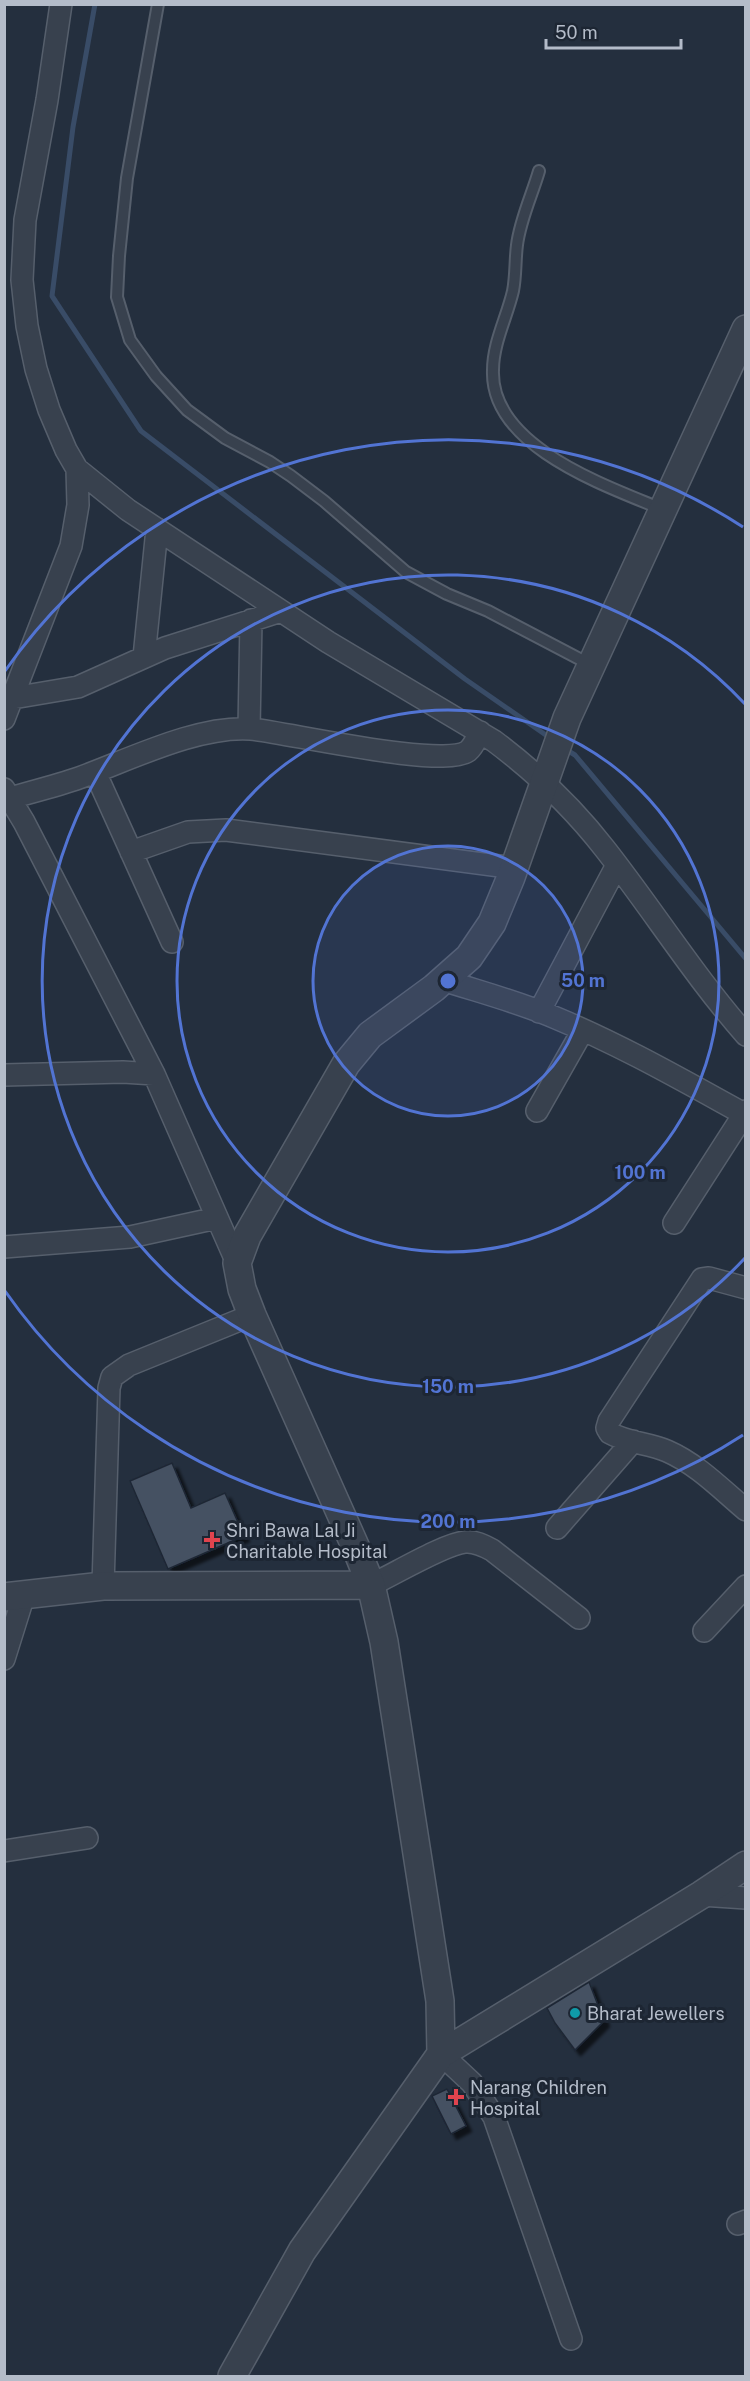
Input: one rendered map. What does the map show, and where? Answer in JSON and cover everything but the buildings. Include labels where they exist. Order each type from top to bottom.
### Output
[{"type":"street","points":[[61,4],[47,100],[25,220],[22,280],[27,326],[36,369],[49,410],[77,469],[111,498],[328,642],[480,732],[547,775],[604,847],[695,973],[746,1035]]},
{"type":"street","points":[[237,1263],[247,1236],[346,1064],[370,1035],[469,957],[492,922],[514,868],[567,718],[746,329]]},
{"type":"street","points":[[4,719],[71,546],[78,505],[77,469]]},
{"type":"street","points":[[144,657],[157,529]]},
{"type":"street","points":[[13,698],[78,687],[183,642],[281,611]]},
{"type":"street","points":[[249,729],[251,620]]},
{"type":"street","points":[[480,732],[468,751],[455,756],[403,754],[249,729],[199,735],[95,772],[7,793],[154,1074],[237,1263],[242,1289],[252,1315],[371,1585],[384,1642],[436,1978],[441,2018],[441,2054],[472,2083],[494,2117],[571,2339]]},
{"type":"street","points":[[95,772],[172,942]]},
{"type":"street","points":[[131,852],[188,832],[225,830],[514,868]]},
{"type":"street","points":[[540,1012],[617,865]]},
{"type":"street","points":[[442,980],[540,1012],[583,1030],[632,1053],[745,1113],[674,1223]]},
{"type":"street","points":[[537,1111],[583,1030]]},
{"type":"street","points":[[4,1075],[123,1072],[154,1074]]},
{"type":"street","points":[[4,1246],[130,1237],[217,1218]]},
{"type":"street","points":[[746,1288],[709,1278],[702,1279],[609,1421],[608,1428],[610,1434],[668,1451],[687,1462],[746,1510]]},
{"type":"street","points":[[103,1586],[109,1388],[112,1377],[129,1365],[252,1315]]},
{"type":"street","points":[[558,1528],[633,1440]]},
{"type":"street","points":[[4,1659],[14,1596],[103,1586],[371,1585],[451,1546],[466,1542],[480,1543],[492,1550],[579,1618]]},
{"type":"street","points":[[704,1631],[746,1586]]},
{"type":"street","points":[[4,1851],[87,1838]]},
{"type":"street","points":[[232,2376],[306,2244],[441,2054],[746,1865]]},
{"type":"street","points":[[701,1895],[746,1898]]},
{"type":"lane","points":[[158,4],[127,178],[119,256],[117,297],[130,340],[156,376],[187,410],[225,438],[291,476],[324,501],[406,572],[447,594],[488,611],[591,666]]},
{"type":"lane","points":[[540,171],[519,234],[513,290],[495,352],[492,372],[496,395],[511,422],[535,446],[574,472],[664,510]]},
{"type":"waterway","points":[[95,4],[73,127],[52,296],[141,431],[465,679],[553,740]]},
{"type":"waterway","points":[[565,749],[575,755],[746,959]]},
{"type":"place","name":"Shri Bawa Lal Ji Charitable Hospital","points":[[212,1540]]},
{"type":"place","name":"Bharat Jewellers","points":[[575,2013]]},
{"type":"place","name":"Narang Children Hospital","points":[[456,2097]]}]
